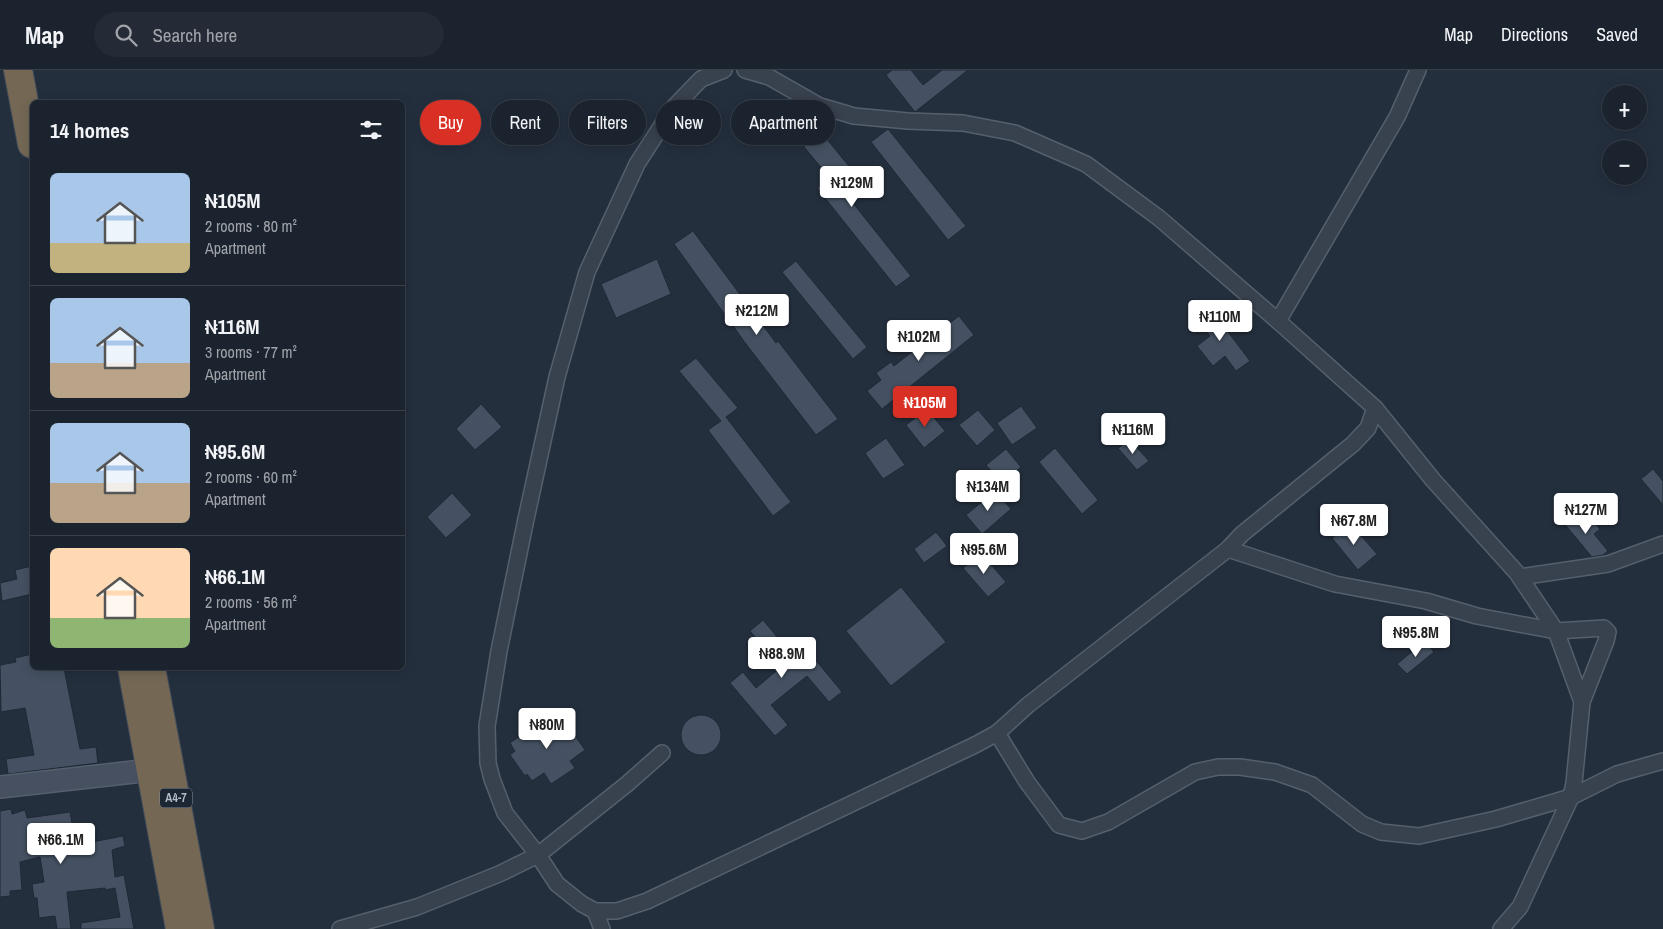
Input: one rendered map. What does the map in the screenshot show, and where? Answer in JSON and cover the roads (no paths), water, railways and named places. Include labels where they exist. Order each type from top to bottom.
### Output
[{"type":"highway","points":[[18,70],[30,133]]},
{"type":"highway","points":[[37,70],[44,100]]},
{"type":"highway","name":"A4-7","points":[[132,670],[180,929]]},
{"type":"highway","name":"A4-7","points":[[151,670],[200,929]]},
{"type":"street","points":[[724,70],[701,79],[674,108],[638,164],[587,272],[557,377],[499,651],[486,726],[488,763],[505,812],[538,855],[557,884],[582,904],[595,910],[617,911],[647,902],[997,733],[1028,705],[1228,549],[1242,534],[1353,444],[1368,428],[1375,408]]},
{"type":"street","points":[[745,70],[769,78],[820,106],[854,116],[908,121],[963,123],[1015,133],[1086,164],[1159,218],[1375,408],[1432,480],[1520,577],[1556,631],[1582,702]]},
{"type":"street","points":[[1278,321],[1396,116],[1418,70]]},
{"type":"street","points":[[1520,577],[1608,564],[1663,544]]},
{"type":"street","points":[[1228,549],[1334,584],[1426,601],[1478,616],[1556,631],[1604,628],[1608,632],[1601,656],[1582,702],[1571,797],[1520,907],[1501,929]]},
{"type":"street","points":[[997,733],[1027,782],[1059,825],[1082,831],[1108,822],[1195,772],[1218,767],[1240,767],[1275,772],[1312,786],[1362,824],[1381,832],[1419,836],[1496,819],[1571,797],[1616,774],[1663,761]]},
{"type":"street","points":[[340,929],[417,907],[499,874],[538,855],[627,784],[662,753]]},
{"type":"street","points":[[0,787],[151,770]]},
{"type":"street","points":[[595,910],[602,929]]}]
